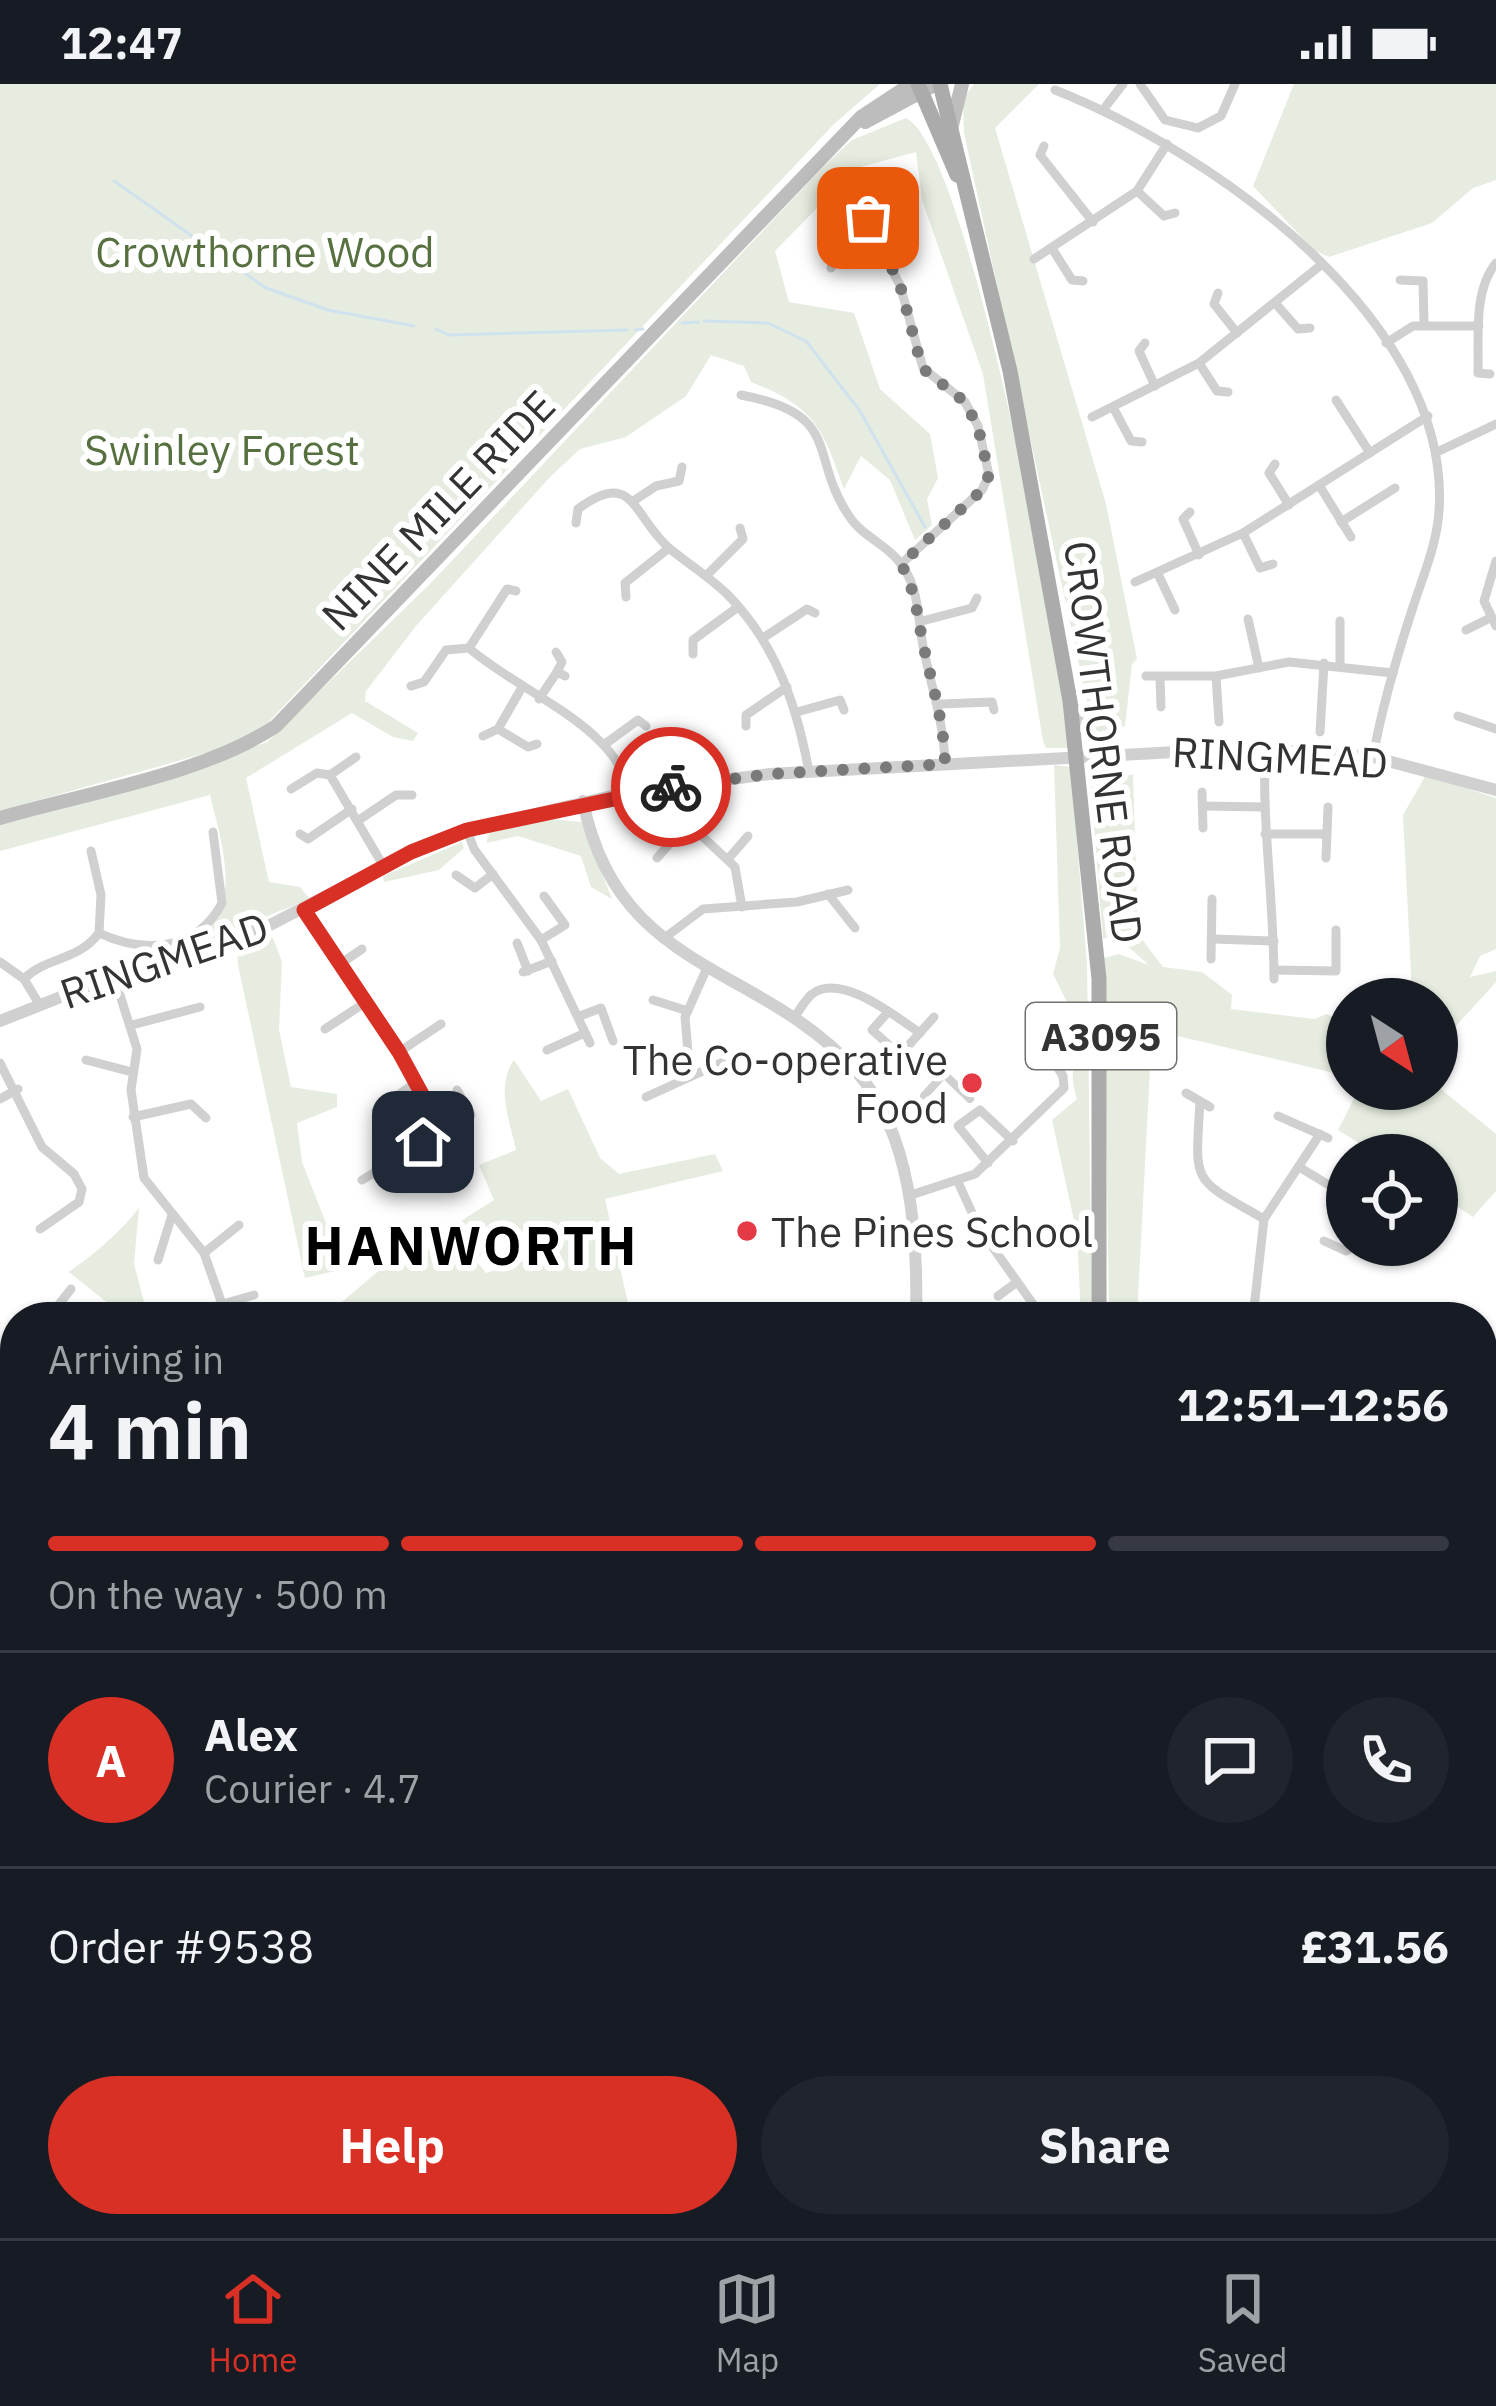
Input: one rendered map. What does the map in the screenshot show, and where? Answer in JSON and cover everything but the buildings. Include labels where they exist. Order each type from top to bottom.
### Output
[{"type":"main road","points":[[868,110],[891,84]]},
{"type":"main road","points":[[952,125],[962,84]]},
{"type":"main road","name":"NINE MILE RIDE","points":[[0,818],[181,766],[243,745],[276,726],[868,110],[927,85]]},
{"type":"main road","name":"NINE MILE RIDE","points":[[850,130],[927,85]]},
{"type":"main road","name":"CROWTHORNE ROAD","points":[[927,85],[952,125],[962,185],[1010,371],[1070,700],[1100,998],[1099,1302]]},
{"type":"main road","name":"CROWTHORNE ROAD","points":[[927,85],[962,185]]},
{"type":"street","points":[[1103,110],[1123,84]]},
{"type":"street","points":[[1140,84],[1165,120],[1198,128],[1221,116],[1234,84]]},
{"type":"street","points":[[1055,89],[1167,144],[1234,188],[1321,265],[1386,343],[1428,416],[1440,489],[1435,539],[1393,673],[1373,757]]},
{"type":"street","points":[[1034,260],[1137,191],[1167,144]]},
{"type":"street","points":[[1044,146],[1040,155],[1093,221]]},
{"type":"street","points":[[1137,191],[1164,216],[1175,213]]},
{"type":"street","points":[[855,203],[863,201],[877,243],[900,285],[922,368],[970,407],[989,475],[982,490],[901,564]]},
{"type":"street","points":[[831,268],[835,256],[877,243]]},
{"type":"street","points":[[1053,250],[1072,280],[1083,281]]},
{"type":"street","points":[[1490,374],[1478,373],[1479,326],[1482,288],[1496,262]]},
{"type":"street","points":[[1093,417],[1199,363],[1321,265]]},
{"type":"street","points":[[1400,280],[1423,281],[1424,324]]},
{"type":"street","points":[[1218,293],[1214,304],[1238,333]]},
{"type":"street","points":[[1275,303],[1298,329],[1310,328]]},
{"type":"street","points":[[1386,343],[1424,324],[1479,326]]},
{"type":"street","points":[[1145,343],[1139,351],[1155,386]]},
{"type":"street","points":[[1199,363],[1217,391],[1228,392]]},
{"type":"street","points":[[741,395],[805,419],[825,449],[850,520],[901,564],[916,593],[922,643],[941,704],[945,764]]},
{"type":"street","points":[[1336,400],[1370,453]]},
{"type":"street","points":[[1114,409],[1131,441],[1142,442]]},
{"type":"street","points":[[1135,582],[1243,533],[1428,416]]},
{"type":"street","points":[[1437,452],[1496,424]]},
{"type":"street","points":[[1275,464],[1269,473],[1289,505]]},
{"type":"street","points":[[632,502],[656,486],[679,481],[682,467]]},
{"type":"street","points":[[1319,485],[1351,537]]},
{"type":"street","points":[[1341,522],[1395,488]]},
{"type":"street","points":[[576,523],[578,509],[596,495],[611,491],[632,502],[669,548],[738,607],[763,638],[787,687],[809,772]]},
{"type":"street","points":[[1190,512],[1183,519],[1199,556]]},
{"type":"street","points":[[706,576],[743,539],[740,529]]},
{"type":"street","points":[[1243,533],[1260,568],[1273,564]]},
{"type":"street","points":[[626,597],[625,583],[669,548]]},
{"type":"street","points":[[1466,630],[1493,622],[1486,580],[1496,561]]},
{"type":"street","points":[[1158,574],[1175,610]]},
{"type":"street","points":[[470,648],[499,598],[507,589],[516,592]]},
{"type":"street","points":[[922,621],[972,608],[976,598]]},
{"type":"street","points":[[693,654],[693,640],[738,607]]},
{"type":"street","points":[[763,638],[807,609],[815,613]]},
{"type":"street","points":[[1248,620],[1259,668]]},
{"type":"street","points":[[1340,621],[1340,664]]},
{"type":"street","points":[[411,686],[424,682],[446,650],[470,648],[521,689],[605,744],[626,772],[630,795]]},
{"type":"street","points":[[539,699],[561,674],[562,662],[556,652]]},
{"type":"street","points":[[1146,676],[1216,676],[1324,663],[1393,673]]},
{"type":"street","points":[[1320,732],[1324,663]]},
{"type":"street","points":[[1216,676],[1219,722]]},
{"type":"street","points":[[1160,678],[1161,707]]},
{"type":"street","points":[[746,726],[746,715],[787,687]]},
{"type":"street","points":[[483,736],[498,729],[521,689]]},
{"type":"street","points":[[797,712],[840,700],[844,710]]},
{"type":"street","points":[[1070,700],[1090,738],[1112,753]]},
{"type":"street","points":[[941,704],[992,702],[994,710]]},
{"type":"street","points":[[1458,716],[1496,729]]},
{"type":"street","points":[[605,744],[638,720],[646,726]]},
{"type":"street","points":[[498,729],[528,747],[537,744]]},
{"type":"street","points":[[1265,748],[1274,974],[1336,971],[1336,931]]},
{"type":"street","name":"RINGMEAD","points":[[0,1021],[304,910],[467,830],[630,795],[809,772],[1265,748],[1373,757],[1496,790]]},
{"type":"street","points":[[290,789],[301,776],[330,775],[356,757]]},
{"type":"street","points":[[330,775],[384,867]]},
{"type":"street","points":[[359,820],[404,791],[412,796]]},
{"type":"street","points":[[1202,792],[1203,828]]},
{"type":"street","points":[[584,805],[605,869],[663,939],[706,970],[794,1018],[832,1046],[865,1082],[894,1138],[908,1196],[915,1302]]},
{"type":"street","points":[[1203,806],[1264,807]]},
{"type":"street","points":[[1326,858],[1328,807]]},
{"type":"street","points":[[300,834],[308,839],[317,835],[352,809]]},
{"type":"street","points":[[657,858],[688,823],[728,859],[742,907]]},
{"type":"street","points":[[467,830],[541,940],[588,1038],[547,1050]]},
{"type":"street","points":[[99,933],[140,947],[199,933],[222,903],[211,847],[213,832]]},
{"type":"street","points":[[1265,834],[1326,834]]},
{"type":"street","points":[[728,859],[748,836]]},
{"type":"street","points":[[24,979],[44,963],[77,956],[99,933],[101,896],[87,859]]},
{"type":"street","points":[[456,875],[475,888],[493,874]]},
{"type":"street","points":[[663,939],[689,914],[848,890]]},
{"type":"street","points":[[828,894],[855,928]]},
{"type":"street","points":[[541,940],[569,922],[544,896]]},
{"type":"street","points":[[1211,959],[1212,899]]},
{"type":"street","points":[[304,910],[399,1052],[442,1131]]},
{"type":"street","points":[[1213,939],[1274,941]]},
{"type":"street","points":[[517,943],[525,972],[552,961]]},
{"type":"street","points":[[340,964],[362,949]]},
{"type":"street","points":[[0,962],[24,979],[39,1004]]},
{"type":"street","points":[[690,1076],[688,1010],[706,970]]},
{"type":"street","points":[[114,976],[137,1049],[132,1072],[134,1117],[148,1188],[204,1253],[221,1302]]},
{"type":"street","points":[[794,1018],[811,995],[832,989],[888,1012],[920,1033]]},
{"type":"street","points":[[653,1000],[688,1010]]},
{"type":"street","points":[[325,1029],[366,1002]]},
{"type":"street","points":[[132,1025],[200,1007]]},
{"type":"street","points":[[580,1016],[601,1008],[613,1041]]},
{"type":"street","points":[[888,1012],[872,1030],[890,1046]]},
{"type":"street","points":[[908,1046],[934,1017]]},
{"type":"street","points":[[399,1052],[441,1024]]},
{"type":"street","points":[[908,1196],[958,1182],[988,1163],[1026,1128],[1064,1088],[1063,1076],[1049,1054]]},
{"type":"street","points":[[646,1097],[738,1055]]},
{"type":"street","points":[[86,1060],[132,1072]]},
{"type":"street","points":[[0,1063],[18,1089],[42,1147],[74,1174],[82,1189],[80,1202],[40,1229]]},
{"type":"street","points":[[924,1096],[944,1074],[970,1099]]},
{"type":"street","points":[[376,1111],[416,1083]]},
{"type":"street","points":[[0,1099],[18,1089]]},
{"type":"street","points":[[362,1180],[471,1115],[457,1090]]},
{"type":"street","points":[[1186,1093],[1205,1104],[1196,1170],[1204,1184],[1264,1220]]},
{"type":"street","points":[[134,1117],[191,1104],[206,1118]]},
{"type":"street","points":[[988,1163],[961,1135],[958,1126],[963,1118],[980,1110],[1013,1141]]},
{"type":"street","points":[[1251,1302],[1264,1220],[1324,1136],[1278,1116]]},
{"type":"street","points":[[1299,1167],[1326,1183]]},
{"type":"street","points":[[958,1182],[979,1228],[1031,1302]]},
{"type":"street","points":[[158,1260],[172,1215]]},
{"type":"street","points":[[204,1253],[239,1225]]},
{"type":"street","points":[[998,1296],[1016,1283]]},
{"type":"street","points":[[61,1302],[71,1289]]},
{"type":"street","points":[[229,1302],[254,1295]]},
{"type":"green space","name":"Crowthorne Wood","points":[[0,84],[880,84],[834,124],[262,729],[231,746],[0,811]]},
{"type":"green space","points":[[974,84],[1039,84],[995,128],[1106,504],[1137,659],[1132,664],[1125,726],[1103,738],[1092,724],[964,133],[963,99]]},
{"type":"green space","points":[[1294,84],[1496,84],[1496,180],[1473,188],[1432,223],[1329,257],[1314,250],[1253,186]]},
{"type":"green space","points":[[906,118],[931,151],[984,307],[1032,517],[1073,748],[1046,748],[1043,741],[983,374],[922,200],[916,152],[827,176],[823,202],[775,251],[789,302],[854,313],[880,389],[930,434],[938,478],[927,499],[932,525],[915,540],[890,480],[861,456],[844,489],[822,435],[803,410],[751,382],[744,366],[711,355],[686,396],[626,437],[580,449],[416,626],[366,691],[365,701],[418,733],[413,741],[393,737],[352,713],[246,778],[269,882],[300,887],[310,899],[202,942],[200,937],[213,923],[225,889],[223,851],[210,795],[0,851],[0,823],[149,785],[267,742],[430,584],[824,166],[852,140]]},
{"type":"green space","points":[[1054,765],[1071,767],[1087,965],[1092,1302],[1080,1302],[1077,1234],[1052,1120],[1077,1099],[1075,1030],[1053,974],[1060,948]]},
{"type":"green space","points":[[1133,774],[1138,934],[1163,967],[1202,972],[1232,995],[1231,1009],[1314,1019],[1326,1014],[1326,1071],[1152,1030],[1138,1302],[1109,1302],[1104,958],[1119,954],[1149,965],[1115,935],[1103,939],[1091,787]]},
{"type":"green space","points":[[1426,775],[1496,798],[1496,949],[1480,956],[1470,977],[1496,971],[1496,982],[1458,1024],[1458,978],[1411,978],[1403,815]]},
{"type":"green space","points":[[542,818],[582,822],[612,899],[591,887],[581,856],[518,836],[486,843],[490,832]]},
{"type":"green space","points":[[462,842],[464,848],[439,870],[384,882],[383,876]]},
{"type":"green space","points":[[262,935],[273,938],[282,962],[279,1030],[291,1087],[337,1094],[337,1107],[297,1123],[302,1162],[344,1269],[305,1278],[238,965],[237,944]]},
{"type":"green space","points":[[514,1060],[541,1101],[568,1089],[600,1158],[619,1174],[715,1154],[723,1171],[605,1199],[628,1302],[342,1302],[406,1248],[426,1252],[442,1233],[494,1200],[479,1165],[516,1150],[505,1081]],"holes":[[[547,1225],[551,1249],[546,1240],[526,1245],[527,1260],[486,1273],[475,1259],[505,1238]]]},
{"type":"green space","points":[[1458,1103],[1496,1134],[1496,1191],[1473,1217],[1458,1207],[1458,1134],[1344,1134],[1338,1130],[1348,1110],[1458,1110]]},
{"type":"green space","points":[[139,1208],[134,1264],[144,1302],[106,1302],[69,1272]]},
{"type":"waterway","points":[[114,181],[266,288],[328,310],[414,326]]},
{"type":"waterway","points":[[704,321],[768,323],[806,341],[860,411],[925,527]]},
{"type":"waterway","points":[[682,323],[698,322]]},
{"type":"waterway","points":[[436,329],[449,335],[627,330]]},
{"type":"waterway","points":[[635,330],[643,329]]},
{"type":"way so far","points":[[671,787],[770,774],[945,764],[941,704],[922,643],[916,593],[901,564],[982,490],[989,475],[987,458],[970,407],[922,368],[900,285],[868,218]]},
{"type":"place","name":"The Co-operative Food","points":[[972,1083]]},
{"type":"place","name":"The Pines School","points":[[747,1231]]},
{"type":"district","name":"HANWORTH","points":[[472,1245]]},
{"type":"route","points":[[423,1142],[442,1131],[399,1052],[304,910],[411,852],[467,830],[671,787]]},
{"type":"park label","name":"Swinley Forest","points":[[222,449]]}]
